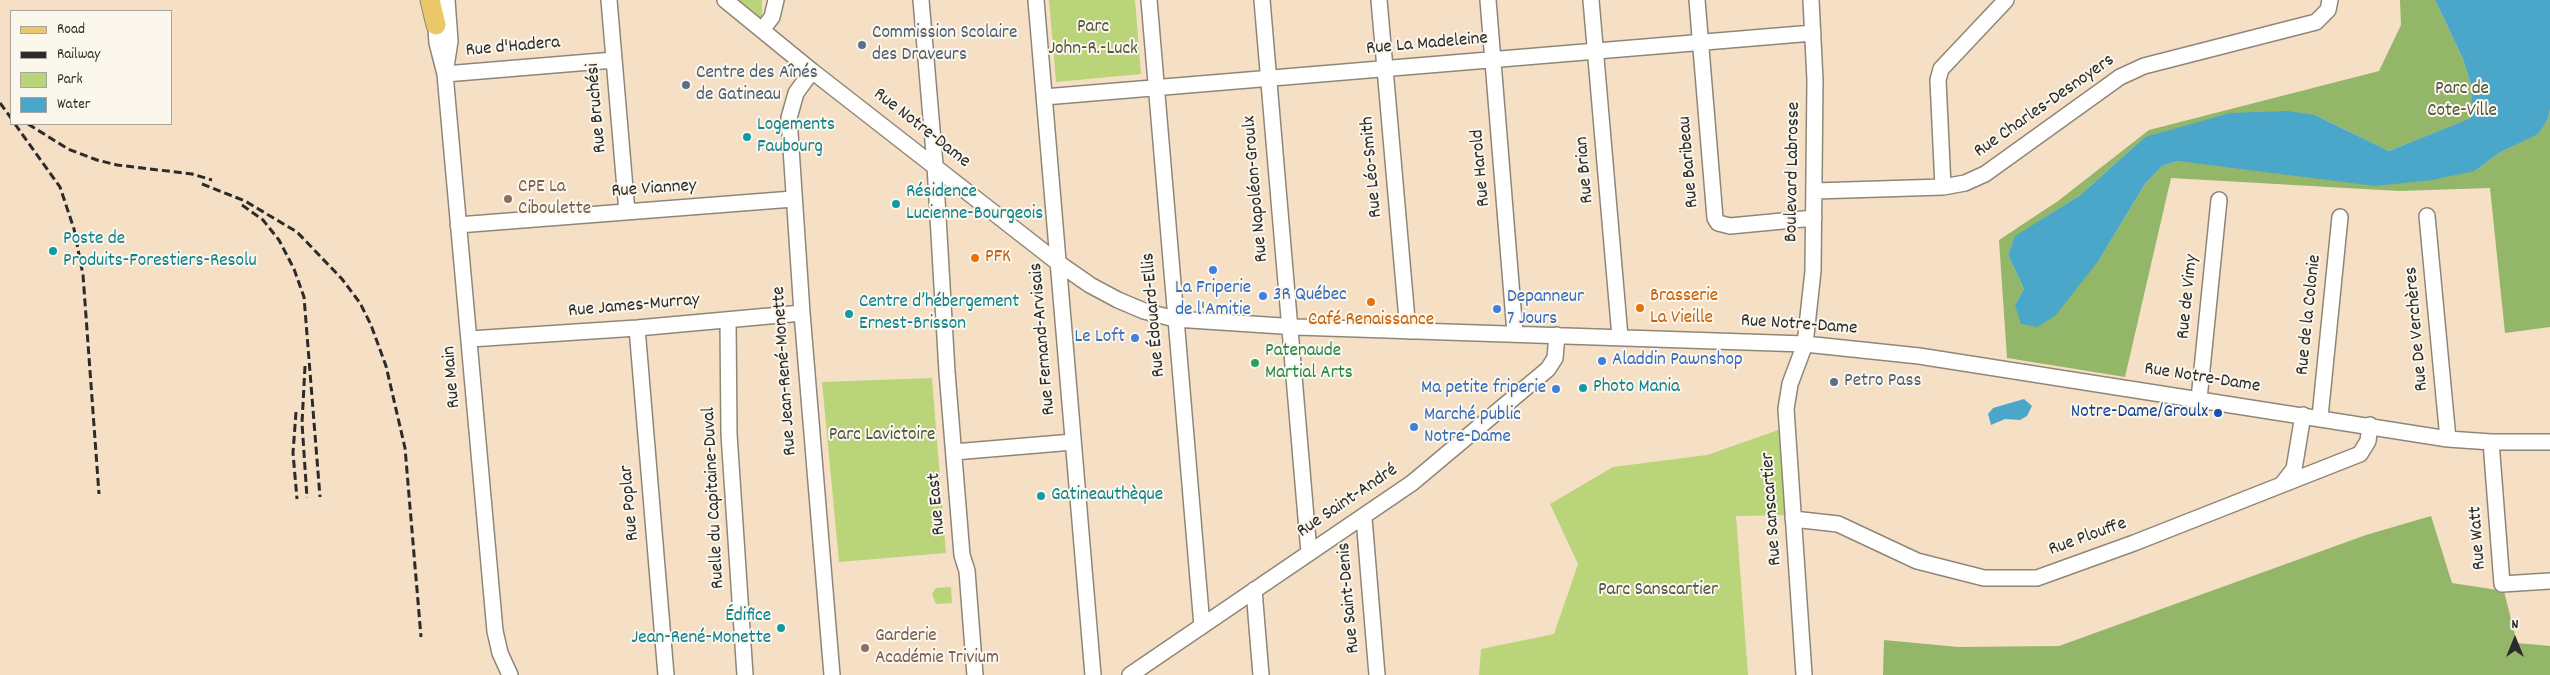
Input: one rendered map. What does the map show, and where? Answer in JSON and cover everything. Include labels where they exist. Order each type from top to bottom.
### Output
[{"type":"main road","points":[[430,0],[436,25]]},
{"type":"street","name":"Rue Main","points":[[434,0],[437,43],[445,74],[495,631],[500,653],[510,675]]},
{"type":"street","name":"Rue Main","points":[[445,74],[450,40],[447,0]]},
{"type":"street","name":"Rue Bruchési","points":[[610,0],[627,212]]},
{"type":"street","name":"Rue Notre-Dame","points":[[725,0],[812,71],[1057,262],[1090,285],[1118,300],[1144,311],[1175,319],[1289,327],[1806,344],[1919,356],[2448,438],[2492,442],[2550,442]]},
{"type":"street","points":[[762,30],[772,17],[776,0]]},
{"type":"street","name":"Rue East","points":[[920,0],[935,165],[962,555],[967,571],[975,675]]},
{"type":"street","name":"Rue Fernand-Arvisais","points":[[1036,0],[1093,675]]},
{"type":"street","name":"Rue Édouard-Ellis","points":[[1149,0],[1202,626]]},
{"type":"street","name":"Rue Napoléon-Groulx","points":[[1262,0],[1309,554]]},
{"type":"street","name":"Rue Léo-Smith","points":[[1379,0],[1408,331]]},
{"type":"street","name":"Rue Harold","points":[[1488,0],[1515,333]]},
{"type":"street","name":"Rue Brian","points":[[1591,0],[1597,51],[1620,337]]},
{"type":"street","name":"Rue Baribeau","points":[[1697,0],[1715,218],[1718,223],[1730,226],[1814,218]]},
{"type":"street","name":"Boulevard Labrosse","points":[[1806,344],[1812,281],[1814,218],[1813,33],[1811,0]]},
{"type":"street","points":[[1943,188],[1938,80],[1941,69],[2006,0]]},
{"type":"street","name":"Rue Charles-Desnoyers","points":[[1814,191],[1943,188],[1965,183],[1985,174],[2120,77],[2144,66],[2316,22],[2328,10],[2330,0]]},
{"type":"street","name":"Rue La Madeleine","points":[[1044,96],[1813,33]]},
{"type":"street","name":"Rue d'Hadera","points":[[445,74],[614,60]]},
{"type":"street","name":"Rue Jean-René-Monette","points":[[812,71],[800,84],[790,109],[802,313],[832,675]]},
{"type":"street","name":"Rue Vianney","points":[[458,225],[794,199]]},
{"type":"street","name":"Rue de Vimy","points":[[2199,399],[2219,200]]},
{"type":"street","name":"Rue De Verchères","points":[[2427,216],[2448,438]]},
{"type":"street","name":"Rue de la Colonie","points":[[2320,418],[2340,217]]},
{"type":"street","name":"Rue James-Murray","points":[[470,339],[637,328],[802,313]]},
{"type":"street","name":"Ruelle du Capitaine-Duval","points":[[728,320],[730,434],[746,675]]},
{"type":"street","name":"Rue Poplar","points":[[637,328],[666,675]]},
{"type":"street","name":"Rue Saint-André","points":[[1130,675],[1144,671],[1202,626],[1364,518],[1412,483],[1548,369],[1555,358],[1557,335]]},
{"type":"street","name":"Rue Sanscartier","points":[[1804,675],[1786,409],[1790,384],[1806,344]]},
{"type":"street","points":[[2283,483],[2294,469],[2303,415]]},
{"type":"street","name":"Rue Plouffe","points":[[1793,519],[1838,524],[1917,561],[1984,578],[2037,578],[2134,543],[2360,454],[2368,441],[2370,425]]},
{"type":"street","points":[[954,452],[1073,442]]},
{"type":"street","name":"Rue Watt","points":[[2492,442],[2502,584],[2550,581]]},
{"type":"street","name":"Rue Saint-Denis","points":[[1364,518],[1377,675]]},
{"type":"street","points":[[1254,590],[1261,675]]},
{"type":"green space","points":[[725,0],[762,0],[762,30]]},
{"type":"green space","name":"Parc John-R.-Luck","points":[[1049,0],[1135,0],[1141,74],[1056,82]]},
{"type":"green space","name":"Parc de Cote-Ville","points":[[2400,0],[2435,0],[2463,59],[2472,88],[2472,118],[2389,151],[2315,115],[2145,137],[2079,196],[2015,237],[2008,255],[2024,289],[2015,305],[2099,260],[2145,184],[2162,166],[2178,161],[2475,171],[2499,153],[2537,134],[2548,119],[2550,109],[2550,327],[2505,333],[2490,188],[2399,191],[2171,178],[2125,377],[2007,358],[1999,240],[2058,201],[2149,130],[2379,71],[2401,25]]},
{"type":"green space","name":"Parc Lavictoire","points":[[932,378],[946,553],[839,562],[822,382]]},
{"type":"green space","name":"Parc Sanscartier","points":[[1784,428],[1791,515],[1736,516],[1748,675],[1479,675],[1481,649],[1554,634],[1578,564],[1550,504],[1613,467],[1707,455]]},
{"type":"green space","points":[[2431,516],[2452,583],[2504,591],[2517,643],[2550,646],[2550,675],[1883,675],[1884,640],[1958,647],[2059,646],[2366,535]]},
{"type":"green space","points":[[951,587],[952,603],[936,604],[932,594],[936,588]]},
{"type":"water","points":[[2435,0],[2550,0],[2550,109],[2548,119],[2538,134],[2499,153],[2475,171],[2432,180],[2375,186],[2178,161],[2162,166],[2145,184],[2099,260],[2055,316],[2037,327],[2021,324],[2015,305],[2024,289],[2008,255],[2015,236],[2079,196],[2145,137],[2230,113],[2287,111],[2315,115],[2389,151],[2471,118],[2472,88],[2463,59]]},
{"type":"water","points":[[2024,399],[2032,406],[2027,416],[2020,420],[2005,419],[1991,425],[1988,414],[1993,408]]},
{"type":"railway","points":[[0,103],[10,117]]},
{"type":"railway","points":[[16,125],[60,187],[74,229],[83,275],[99,494]]},
{"type":"railway","points":[[30,125],[68,149],[97,160],[117,165],[192,174],[212,180]]},
{"type":"railway","points":[[202,184],[245,201],[297,232],[342,279],[360,303],[371,325],[386,366],[405,448],[421,637]]},
{"type":"railway","points":[[242,205],[263,220],[279,240],[294,269],[304,297],[320,497]]},
{"type":"railway","points":[[305,366],[302,423],[307,498]]},
{"type":"railway","points":[[296,412],[293,453],[297,499]]},
{"type":"place","name":"Commission Scolaire des Draveurs","points":[[862,45]]},
{"type":"place","name":"Centre des Aînés de Gatineau","points":[[686,85]]},
{"type":"place","name":"Logements Faubourg","points":[[747,137]]},
{"type":"place","name":"CPE La Ciboulette","points":[[508,199]]},
{"type":"place","name":"Résidence Lucienne-Bourgeois","points":[[896,204]]},
{"type":"place","name":"Poste de Produits-Forestiers-Resolu","points":[[53,251]]},
{"type":"place","name":"PFK","points":[[975,258]]},
{"type":"place","name":"La Friperie de l'Amitie","points":[[1213,270]]},
{"type":"place","name":"3R Québec","points":[[1263,296]]},
{"type":"place","name":"Café Renaissance","points":[[1371,302]]},
{"type":"place","name":"Brasserie La Vieille","points":[[1640,308]]},
{"type":"place","name":"Depanneur 7 Jours","points":[[1497,309]]},
{"type":"place","name":"Centre d’hébergement Ernest-Brisson","points":[[849,314]]},
{"type":"place","name":"Le Loft","points":[[1135,338]]},
{"type":"place","name":"Aladdin Pawnshop","points":[[1602,361]]},
{"type":"place","name":"Patenaude Martial Arts","points":[[1255,363]]},
{"type":"place","name":"Petro Pass","points":[[1834,382]]},
{"type":"place","name":"Photo Mania","points":[[1583,388]]},
{"type":"place","name":"Ma petite friperie","points":[[1556,389]]},
{"type":"place","name":"Notre-Dame/Groulx","points":[[2218,413]]},
{"type":"place","name":"Marché public Notre-Dame","points":[[1414,427]]},
{"type":"place","name":"Gatineauthèque","points":[[1041,496]]},
{"type":"place","name":"Édifice Jean-René-Monette","points":[[781,628]]},
{"type":"place","name":"Garderie Académie Trivium","points":[[865,648]]}]
